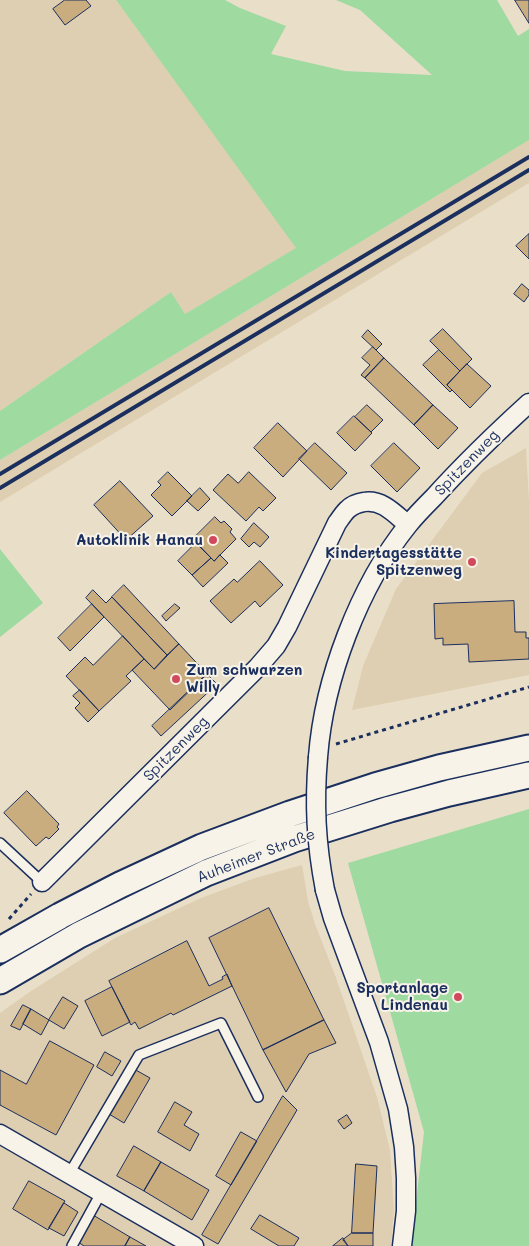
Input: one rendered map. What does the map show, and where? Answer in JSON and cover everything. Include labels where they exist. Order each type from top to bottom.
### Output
[{"type":"main road","name":"Auheimer Straße","points":[[0,950],[120,885],[202,847],[290,814],[375,786],[439,768],[529,748]]},
{"type":"main road","name":"Auheimer Straße","points":[[0,981],[80,935],[206,873],[294,839],[390,809],[449,792],[529,775]]},
{"type":"street","name":"Spitzenweg","points":[[402,1246],[406,1211],[406,1178],[404,1147],[398,1110],[380,1042],[333,918],[320,865],[316,829],[316,778],[320,730],[335,670],[346,637],[375,575],[392,547],[408,525],[459,469],[529,403]]},
{"type":"street","name":"Spitzenweg","points":[[42,882],[258,668],[276,646],[288,627],[337,523],[347,510],[356,503],[370,501],[380,503],[408,525]]},
{"type":"street","points":[[0,1134],[190,1245]]},
{"type":"lane","points":[[0,842],[42,882]]},
{"type":"lane","points":[[69,1174],[139,1055],[221,1023],[258,1097]]},
{"type":"lane","points":[[72,1246],[101,1193]]},
{"type":"path","points":[[318,753],[529,687]]},
{"type":"path","points":[[9,919],[42,882]]},
{"type":"shaded area","points":[[0,0],[116,0],[297,248],[185,314],[171,292],[0,411]]},
{"type":"shaded area","points":[[529,140],[529,183],[0,502],[0,460]]},
{"type":"shaded area","name":"Kindertagesstätte Spitzenweg","points":[[526,448],[529,502],[529,675],[352,710],[363,666],[396,589],[482,473]]},
{"type":"shaded area","points":[[302,865],[308,901],[315,924],[335,975],[377,1097],[390,1150],[394,1211],[391,1246],[0,1246],[0,1013],[115,938],[201,898],[255,878]]},
{"type":"green space","points":[[116,0],[225,0],[286,26],[271,54],[345,71],[432,75],[360,10],[336,0],[497,0],[518,36],[529,29],[529,140],[0,460],[0,411],[171,292],[185,314],[296,248]]},
{"type":"green space","points":[[0,549],[43,603],[0,637]]},
{"type":"green space","name":"Sportanlage Lindenau","points":[[529,809],[529,1246],[411,1246],[424,1132],[348,863]]},
{"type":"building","points":[[65,0],[86,0],[91,6],[65,25],[53,9]]},
{"type":"building","points":[[515,0],[529,0],[529,23]]},
{"type":"building","points":[[529,234],[529,259],[516,246]]},
{"type":"building","points":[[522,284],[529,290],[529,295],[524,302],[514,294]]},
{"type":"building","points":[[443,329],[472,359],[460,371],[430,341]]},
{"type":"building","points":[[368,330],[382,344],[376,350],[362,337]]},
{"type":"building","points":[[373,347],[384,358],[365,378],[361,375],[370,365],[362,358]]},
{"type":"building","points":[[439,350],[460,371],[447,385],[452,390],[450,392],[423,365]]},
{"type":"building","points":[[384,358],[433,405],[414,425],[365,378]]},
{"type":"building","points":[[467,364],[491,386],[470,408],[447,385]]},
{"type":"building","points":[[367,405],[383,420],[371,432],[355,417]]},
{"type":"building","points":[[433,405],[458,428],[438,449],[414,425]]},
{"type":"building","points":[[354,416],[372,433],[355,451],[337,433]]},
{"type":"building","points":[[278,423],[307,451],[283,477],[254,448]]},
{"type":"building","points":[[315,443],[347,473],[331,490],[299,459]]},
{"type":"building","points":[[394,443],[420,468],[397,492],[371,466]]},
{"type":"building","points":[[168,472],[192,496],[172,516],[151,495],[161,485],[158,482]]},
{"type":"building","points":[[249,472],[276,498],[263,511],[259,507],[246,521],[213,490],[228,474],[238,483]]},
{"type":"building","points":[[120,481],[153,516],[126,540],[94,505]]},
{"type":"building","points":[[200,488],[210,499],[198,511],[187,501]]},
{"type":"building","points":[[215,517],[221,523],[224,521],[232,529],[230,532],[236,539],[214,561],[193,539]]},
{"type":"building","points":[[254,523],[269,537],[260,547],[254,542],[249,547],[241,539]]},
{"type":"building","points":[[196,543],[211,558],[192,575],[178,561]]},
{"type":"building","points":[[220,555],[228,563],[203,587],[192,575],[211,558],[214,561]]},
{"type":"building","points":[[260,561],[283,585],[260,607],[255,601],[231,623],[210,601],[234,579],[237,582]]},
{"type":"building","points":[[124,585],[179,644],[167,655],[112,597]]},
{"type":"building","points":[[93,590],[106,603],[112,597],[167,655],[154,669],[86,598]]},
{"type":"building","points":[[514,601],[515,632],[526,632],[526,638],[529,638],[529,659],[469,662],[468,644],[443,645],[443,638],[435,639],[434,604]]},
{"type":"building","points":[[92,604],[104,617],[70,651],[58,638]]},
{"type":"building","points":[[175,604],[180,608],[166,621],[162,616]]},
{"type":"building","points":[[123,636],[144,659],[126,676],[131,681],[99,711],[66,676],[85,657],[93,665]]},
{"type":"building","points":[[179,644],[207,674],[170,710],[132,670],[144,659],[154,669]]},
{"type":"building","points":[[207,674],[217,684],[161,736],[152,726]]},
{"type":"building","points":[[80,690],[99,711],[88,722],[75,708],[80,703],[73,696]]},
{"type":"building","points":[[27,791],[59,824],[57,827],[59,829],[49,839],[46,837],[36,846],[4,813]]},
{"type":"building","points":[[269,908],[324,1020],[263,1050],[209,938]]},
{"type":"building","points":[[187,941],[209,986],[223,979],[222,977],[227,974],[232,986],[173,1015],[171,1013],[139,1029],[135,1022],[131,1025],[109,981]]},
{"type":"building","points":[[112,987],[130,1022],[102,1036],[85,1001]]},
{"type":"building","points":[[63,997],[78,1006],[64,1029],[49,1020]]},
{"type":"building","points":[[23,1005],[31,1009],[20,1030],[11,1026]]},
{"type":"building","points":[[31,1009],[49,1020],[41,1035],[23,1024]]},
{"type":"building","points":[[324,1020],[336,1043],[309,1054],[286,1092],[263,1050]]},
{"type":"building","points":[[50,1041],[94,1065],[56,1135],[0,1105],[0,1070],[26,1084]]},
{"type":"building","points":[[105,1052],[121,1061],[112,1076],[97,1067]]},
{"type":"building","points":[[134,1069],[150,1078],[124,1123],[109,1114]]},
{"type":"building","points":[[283,1096],[297,1110],[218,1244],[202,1235]]},
{"type":"building","points":[[175,1102],[192,1112],[184,1125],[199,1134],[190,1151],[158,1132]]},
{"type":"building","points":[[347,1115],[352,1123],[344,1129],[338,1121]]},
{"type":"building","points":[[241,1132],[257,1141],[231,1185],[216,1176]]},
{"type":"building","points":[[134,1146],[161,1162],[144,1191],[117,1176]]},
{"type":"building","points":[[161,1162],[209,1190],[192,1220],[144,1191]]},
{"type":"building","points":[[356,1164],[377,1166],[373,1233],[352,1233]]},
{"type":"building","points":[[29,1181],[65,1201],[48,1230],[13,1209]]},
{"type":"building","points":[[64,1203],[78,1212],[64,1236],[49,1228]]},
{"type":"building","points":[[93,1215],[130,1237],[125,1246],[84,1246],[78,1242]]},
{"type":"building","points":[[260,1215],[299,1238],[294,1246],[279,1246],[251,1229]]},
{"type":"building","points":[[352,1233],[373,1233],[373,1246],[348,1246],[343,1240]]},
{"type":"building","points":[[130,1237],[146,1246],[125,1246]]},
{"type":"building","points":[[343,1238],[348,1246],[333,1246]]},
{"type":"railway","points":[[0,474],[529,157]]},
{"type":"railway","points":[[0,488],[529,170]]},
{"type":"place","name":"Autoklinik Hanau","points":[[213,540]]},
{"type":"place","name":"Kindertagesstätte Spitzenweg","points":[[472,562]]},
{"type":"place","name":"Zum schwarzen Willy","points":[[176,679]]},
{"type":"place","name":"Sportanlage Lindenau","points":[[458,997]]}]
